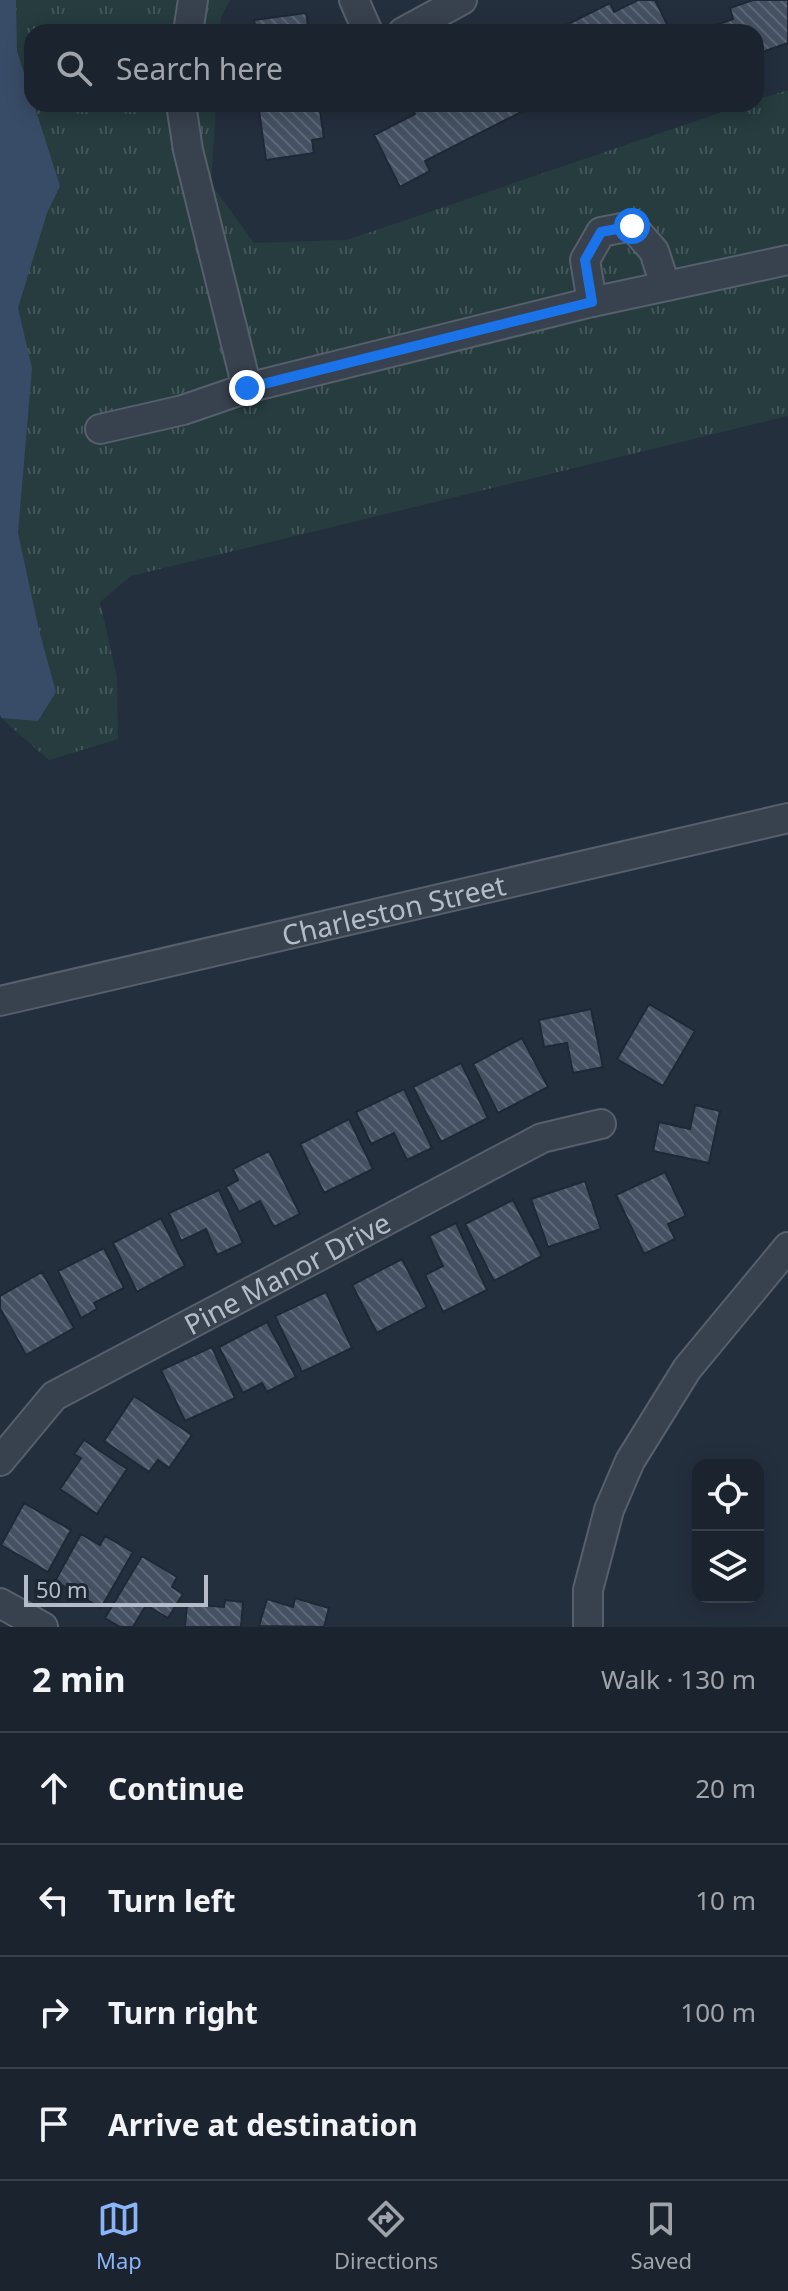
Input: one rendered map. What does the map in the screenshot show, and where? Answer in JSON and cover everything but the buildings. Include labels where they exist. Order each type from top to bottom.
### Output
[{"type":"street","points":[[189,24],[193,0]]},
{"type":"street","points":[[354,0],[364,24]]},
{"type":"street","points":[[418,24],[462,0]]},
{"type":"street","points":[[182,112],[188,150],[247,388]]},
{"type":"street","points":[[592,302],[585,260],[601,232],[632,226],[654,251],[665,285]]},
{"type":"street","points":[[100,429],[183,410],[247,388],[592,302],[788,260]]},
{"type":"street","name":"Charleston Street","points":[[0,1001],[788,818]]},
{"type":"street","name":"Pine Manor Drive","points":[[0,1461],[54,1396],[542,1138],[601,1124]]},
{"type":"street","points":[[588,1627],[588,1590],[609,1510],[630,1461],[687,1369],[788,1247]]},
{"type":"street","points":[[0,1603],[43,1627]]},
{"type":"green space","points":[[0,0],[230,0],[221,24],[24,24],[24,112],[216,112],[211,184],[254,243],[347,240],[723,112],[764,112],[764,98],[788,90],[788,416],[131,576],[100,602],[117,678],[118,739],[49,760],[0,714]]},
{"type":"water","points":[[0,0],[16,0],[17,51],[24,73],[24,112],[36,112],[60,186],[47,213],[18,308],[32,368],[18,533],[56,692],[38,721],[1,718]]},
{"type":"route","points":[[247,388],[592,302],[585,260],[601,232],[632,226]]}]
